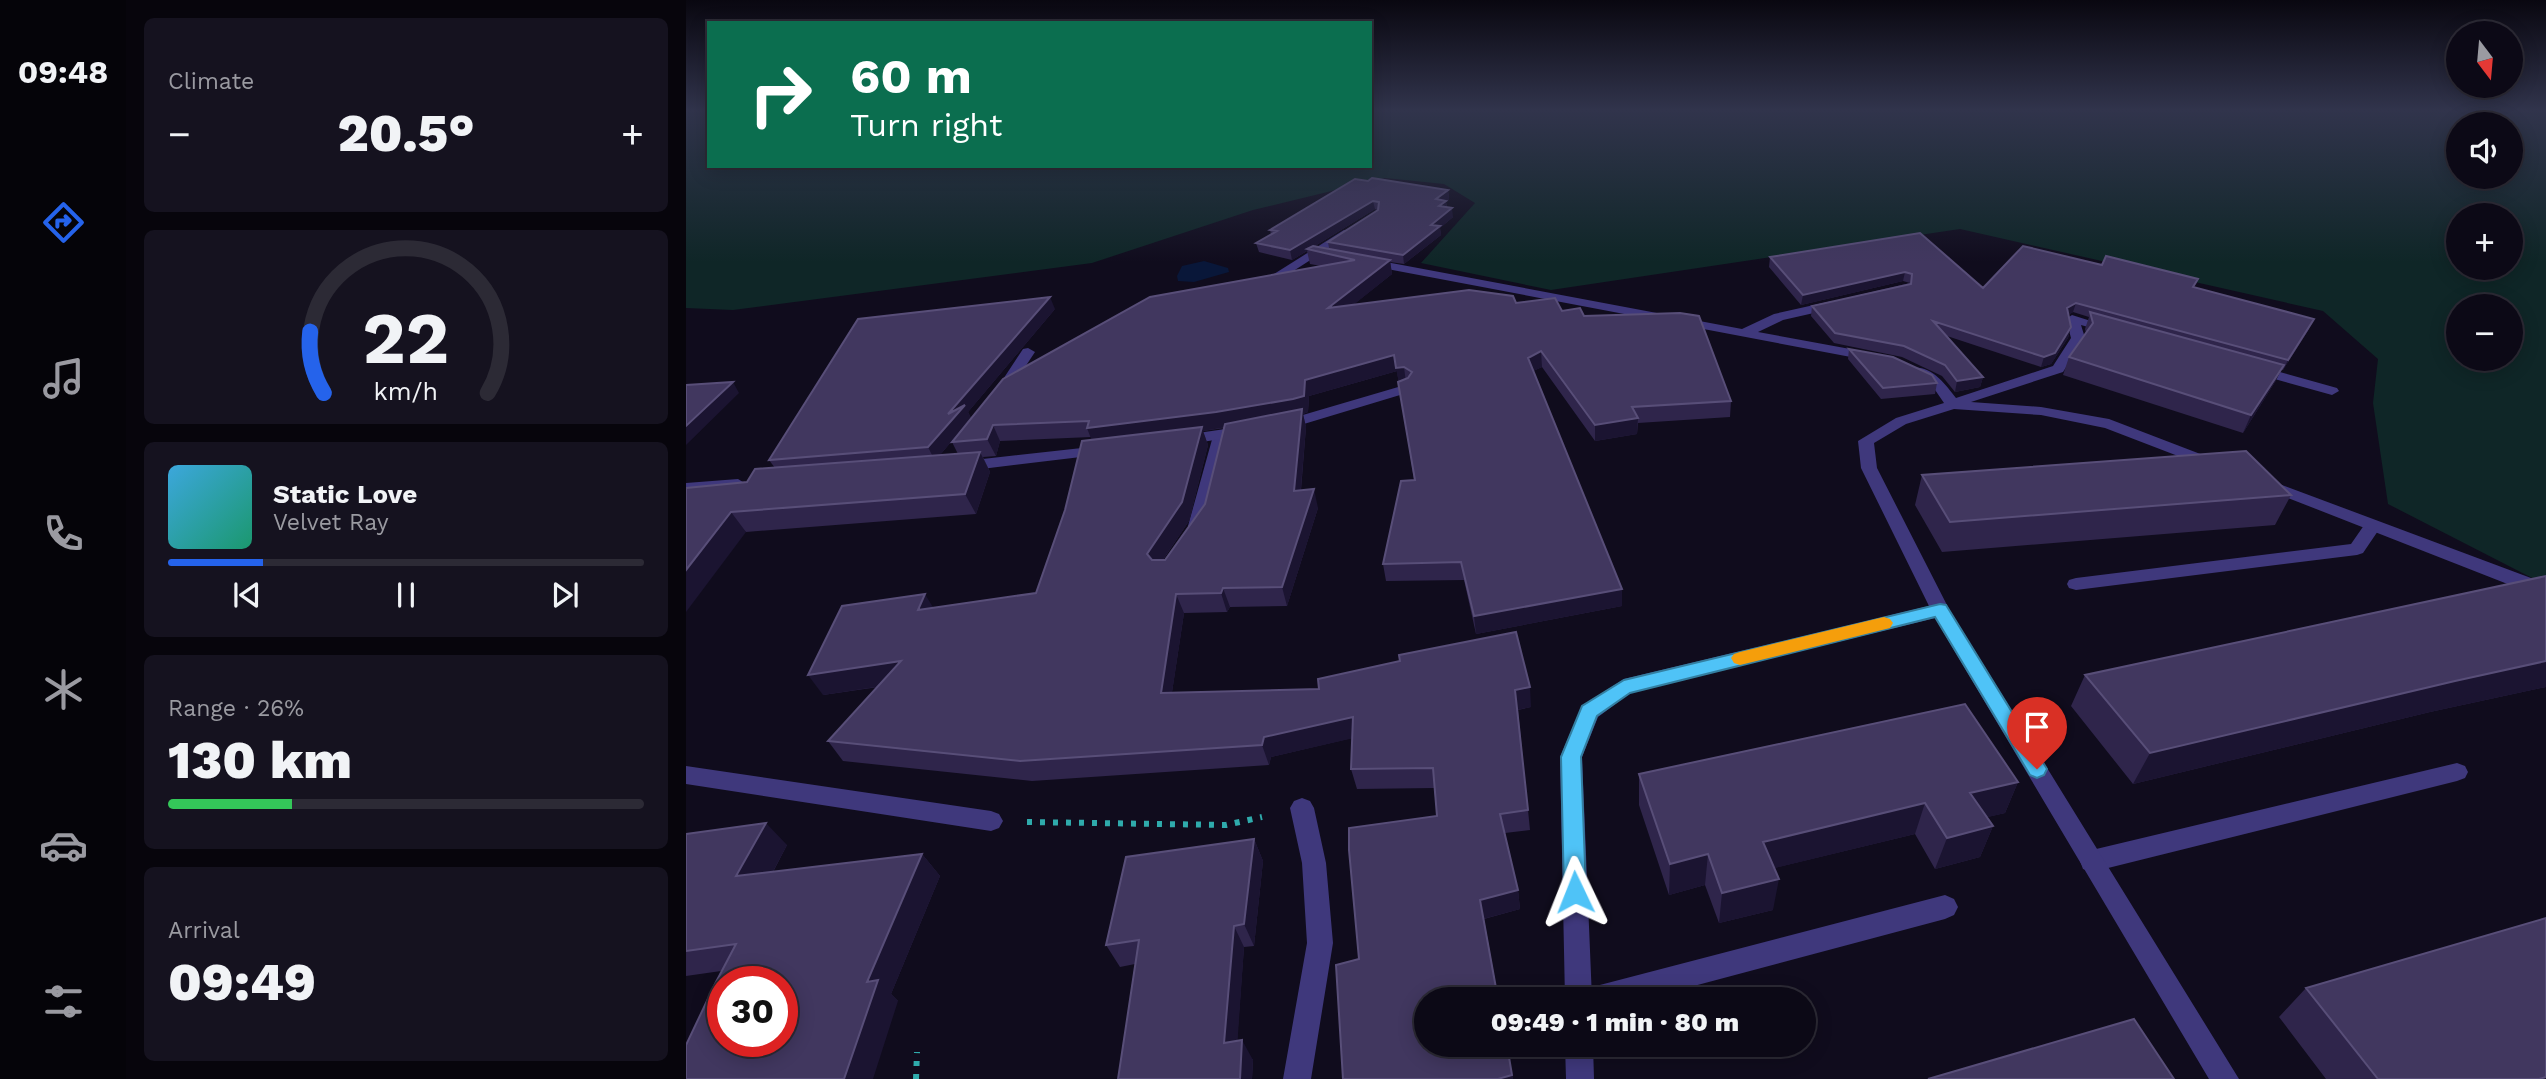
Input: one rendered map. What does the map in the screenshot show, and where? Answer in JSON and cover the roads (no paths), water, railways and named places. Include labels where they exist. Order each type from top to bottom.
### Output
[{"type":"street","points":[[1280,274],[1321,255],[1354,228]]},
{"type":"street","points":[[1355,261],[1746,331],[1883,359]]},
{"type":"street","points":[[1746,331],[1779,317],[1841,303]]},
{"type":"street","points":[[2124,334],[2072,319],[2078,338],[2058,369],[1901,421],[1866,441],[1870,468],[1940,610],[2225,1079]]},
{"type":"street","points":[[993,405],[1028,352]]},
{"type":"street","points":[[2241,366],[2332,390]]},
{"type":"street","points":[[1906,367],[1936,381],[1954,405],[2041,411],[2109,424],[2222,467]]},
{"type":"street","points":[[1167,442],[1300,422],[1405,389]]},
{"type":"street","points":[[1186,542],[1200,522],[1221,436]]},
{"type":"street","points":[[954,467],[1112,449]]},
{"type":"street","points":[[2247,477],[2532,585],[2546,593]]},
{"type":"street","points":[[686,488],[753,482]]},
{"type":"street","points":[[2076,584],[2357,549],[2373,524]]},
{"type":"street","points":[[1578,987],[1571,757],[1589,712],[1624,687],[1940,610]]},
{"type":"street","points":[[2092,861],[2456,772]]},
{"type":"street","points":[[686,775],[991,821]]},
{"type":"street","points":[[1297,1079],[1320,943],[1314,863],[1302,808]]},
{"type":"street","points":[[1642,987],[1945,907]]},
{"type":"street","points":[[1579,1057],[1580,1079]]},
{"type":"water","points":[[1204,261],[1228,268],[1229,272],[1194,282],[1178,281],[1177,276],[1182,266]]}]
